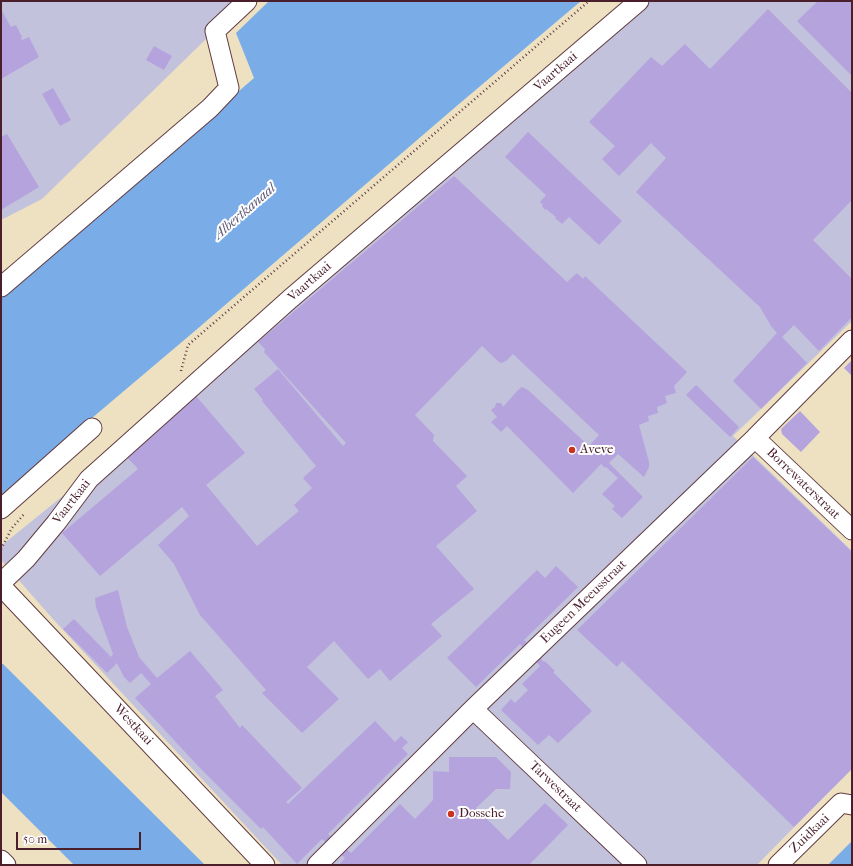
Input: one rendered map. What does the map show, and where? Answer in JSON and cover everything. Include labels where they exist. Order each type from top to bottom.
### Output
[{"type":"street","points":[[1,287],[210,108],[229,88],[215,31],[247,1]]},
{"type":"street","name":"Vaartkaai","points":[[1,584],[26,559],[56,523],[89,479],[290,299],[639,1]]},
{"type":"street","name":"Eugeen Meeusstraat","points":[[317,865],[473,709],[755,438],[852,340]]},
{"type":"street","points":[[1,509],[92,428]]},
{"type":"street","name":"Borrewaterstraat","points":[[755,438],[852,530]]},
{"type":"street","name":"Westkaai","points":[[1,584],[265,865]]},
{"type":"street","name":"Tarwestraat","points":[[473,709],[637,865]]},
{"type":"street","name":"Zuidkaai","points":[[778,865],[847,804]]},
{"type":"street","points":[[1,860],[6,865]]},
{"type":"path","points":[[181,372],[188,345],[589,1]]},
{"type":"path","points":[[1,549],[12,528],[27,511]]},
{"type":"shaded area","points":[[1,1],[245,1],[42,199],[1,220]]},
{"type":"shaded area","points":[[648,1],[852,1],[852,321],[733,436],[852,551],[852,768],[757,865],[282,865],[52,618],[1,560],[1,546],[85,478]]},
{"type":"water","name":"Albertkanaal","points":[[269,1],[581,1],[1,495],[1,293],[7,292],[254,78],[236,33]]},
{"type":"water","points":[[1,664],[3,664],[205,865],[74,865],[1,792]]},
{"type":"water","points":[[852,841],[852,865],[828,865]]},
{"type":"building","points":[[818,1],[852,1],[852,76],[797,21]]},
{"type":"building","points":[[768,9],[852,93],[852,200],[813,240],[852,279],[852,317],[819,351],[794,325],[782,337],[807,363],[761,409],[733,381],[777,333],[760,307],[636,192],[666,158],[651,143],[619,176],[602,159],[615,146],[589,122],[651,57],[662,66],[685,44],[710,69]]},
{"type":"building","points":[[2,11],[11,27],[16,25],[22,40],[29,37],[39,57],[1,79],[1,12]]},
{"type":"building","points":[[154,46],[172,56],[164,70],[146,60]]},
{"type":"building","points":[[53,88],[71,120],[60,126],[42,94]]},
{"type":"building","points":[[528,132],[622,221],[599,245],[569,217],[562,224],[555,218],[556,217],[546,209],[545,210],[540,202],[546,195],[505,157]]},
{"type":"building","points":[[7,134],[39,187],[1,210],[1,137]]},
{"type":"building","points":[[454,176],[567,282],[577,273],[583,279],[585,276],[687,372],[674,386],[676,393],[665,396],[667,403],[657,407],[658,413],[648,416],[649,421],[639,425],[649,462],[649,467],[644,477],[618,454],[609,463],[643,497],[622,518],[612,509],[615,506],[602,494],[618,478],[606,467],[605,468],[601,464],[573,493],[507,426],[501,432],[491,422],[497,417],[491,410],[495,407],[496,403],[501,403],[503,407],[522,387],[528,390],[589,446],[599,435],[513,354],[506,361],[501,363],[482,346],[415,415],[434,435],[433,441],[467,476],[456,486],[477,511],[436,546],[474,589],[431,624],[442,636],[390,681],[380,669],[368,679],[334,641],[307,667],[339,699],[302,733],[262,693],[266,690],[200,615],[174,564],[158,545],[189,516],[182,507],[100,576],[62,533],[138,469],[125,455],[196,396],[245,453],[206,485],[257,546],[299,511],[294,505],[312,488],[303,478],[316,466],[262,401],[263,400],[254,389],[278,369],[343,446],[346,443],[264,352],[265,349],[258,342]]},
{"type":"building","points":[[852,360],[852,376],[844,368]]},
{"type":"building","points":[[696,385],[739,427],[730,437],[686,395]]},
{"type":"building","points":[[800,411],[820,432],[801,452],[782,434],[781,429]]},
{"type":"building","points":[[753,457],[852,552],[852,769],[794,827],[622,661],[617,667],[577,630]]},
{"type":"building","points":[[556,566],[578,587],[524,640],[592,711],[558,743],[549,735],[538,745],[501,710],[511,699],[515,703],[528,690],[522,684],[540,666],[520,644],[476,687],[447,658],[537,570],[545,578]]},
{"type":"building","points":[[118,590],[127,627],[139,657],[157,678],[190,651],[223,690],[215,696],[240,728],[242,725],[302,788],[286,802],[288,804],[375,721],[395,742],[401,736],[408,742],[402,748],[408,754],[328,834],[351,853],[400,804],[415,819],[433,800],[433,771],[449,772],[449,757],[496,757],[511,772],[510,789],[496,789],[476,808],[508,840],[545,803],[568,825],[529,865],[339,865],[345,858],[322,839],[297,864],[263,827],[261,829],[198,766],[135,698],[151,684],[141,673],[130,683],[124,677],[117,663],[107,673],[63,629],[74,619],[111,657],[113,654],[96,607],[95,598]]},
{"type":"place","name":"Aveve","points":[[572,450]]},
{"type":"place","name":"Dossche","points":[[451,814]]}]
